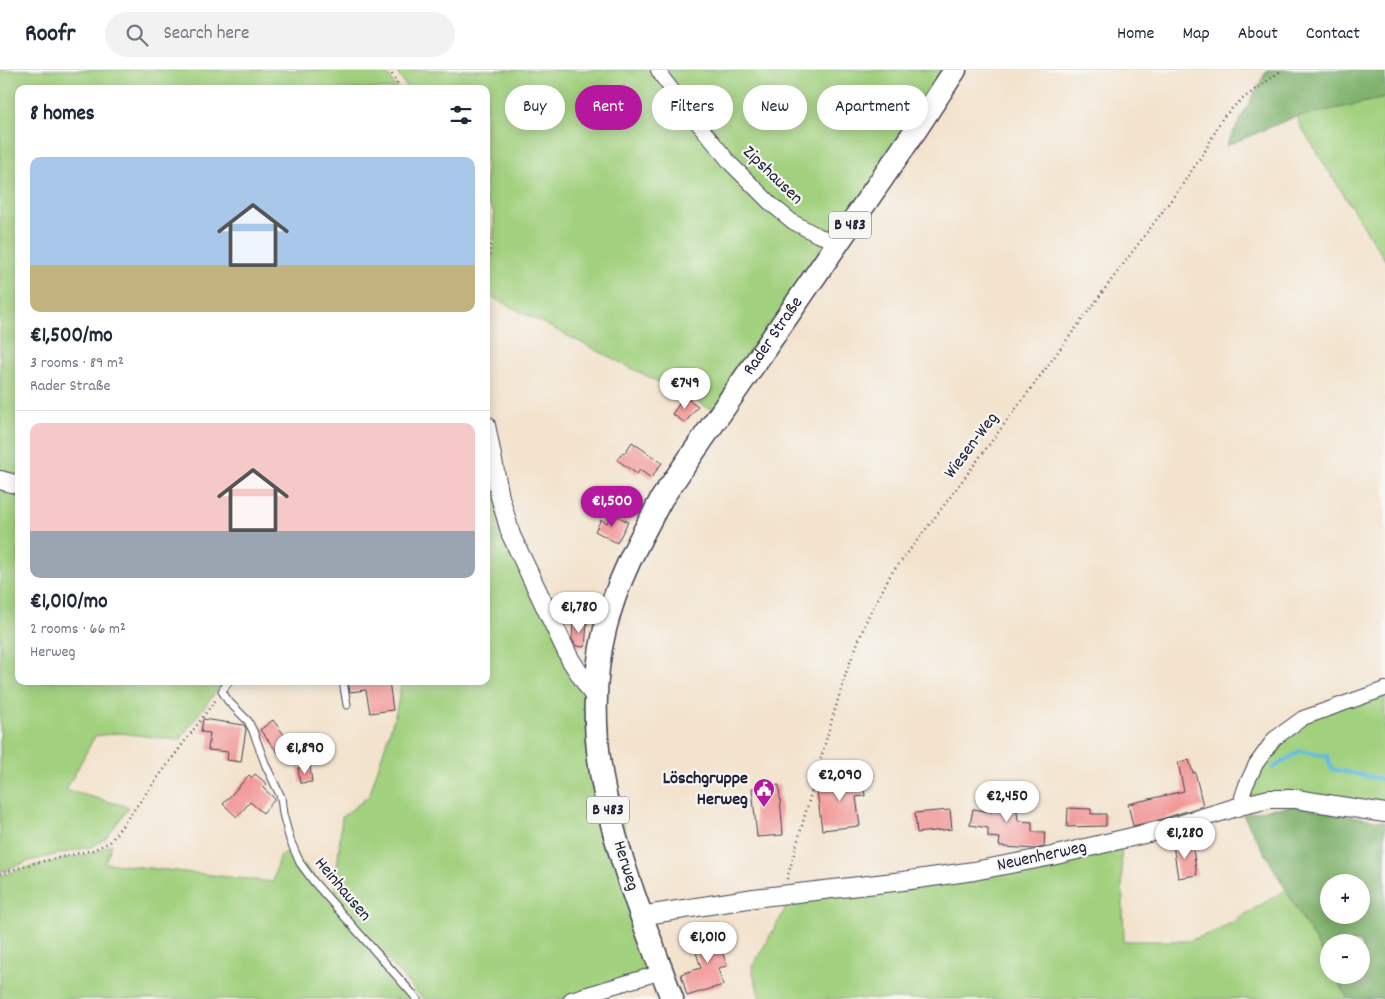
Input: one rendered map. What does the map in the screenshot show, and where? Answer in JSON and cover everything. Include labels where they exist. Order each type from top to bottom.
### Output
[{"type":"main road","name":"Rader Straße","points":[[596,699],[597,674],[604,631],[610,611],[636,546],[662,498],[912,136],[955,70]]},
{"type":"main road","name":"Herweg","points":[[596,699],[596,738],[600,774],[616,842],[640,916],[672,999]]},
{"type":"street","name":"Zipshausen","points":[[658,70],[695,120],[732,164],[771,204],[792,222],[817,235],[837,242]]},
{"type":"street","points":[[490,445],[500,496],[511,535],[570,659],[596,699]]},
{"type":"street","points":[[0,480],[15,483]]},
{"type":"street","points":[[1244,805],[1242,797],[1246,785],[1256,764],[1274,739],[1303,718],[1385,689]]},
{"type":"street","name":"Neuenherweg","points":[[640,916],[754,898],[974,871],[1052,856],[1166,830],[1269,799],[1296,799],[1385,812]]},
{"type":"street","points":[[572,999],[662,972]]},
{"type":"lane","points":[[222,691],[226,685]]},
{"type":"lane","points":[[344,685],[347,705]]},
{"type":"lane","name":"Heinhausen","points":[[222,691],[228,701],[248,721],[253,731],[266,766],[281,797],[283,814],[290,840],[300,864],[417,999]]},
{"type":"path","points":[[389,70],[398,85]]},
{"type":"path","name":"Wiesen-Weg","points":[[784,895],[785,884],[847,670],[868,617],[891,574],[1180,188],[1205,151],[1223,117],[1241,100],[1282,70]]},
{"type":"path","points":[[490,239],[490,252]]},
{"type":"path","points":[[0,874],[31,864],[93,850],[110,842],[222,691]]},
{"type":"green space","points":[[0,70],[384,70],[395,85],[15,85],[15,480],[0,477]]},
{"type":"green space","points":[[395,70],[952,70],[928,105],[928,85],[817,85],[817,130],[911,130],[717,412],[490,296],[494,212],[490,206],[490,85],[405,85]]},
{"type":"green space","points":[[1267,70],[1385,70],[1385,98],[1292,118],[1226,146]]},
{"type":"green space","points":[[1385,98],[1385,260],[1301,127],[1297,116]]},
{"type":"green space","points":[[490,460],[498,497],[593,702],[659,971],[565,999],[423,999],[334,902],[342,817],[369,796],[396,712],[401,685],[490,685]]},
{"type":"green space","points":[[0,484],[15,487],[15,685],[221,685],[179,740],[120,733],[95,736],[66,790],[129,807],[106,838],[94,846],[29,861],[0,872]]},
{"type":"green space","points":[[1385,691],[1385,808],[1253,797],[1249,792],[1263,758],[1305,719]]},
{"type":"green space","points":[[1295,806],[1385,822],[1385,999],[1348,999],[1340,984],[1370,984],[1370,934],[1320,934],[1320,949],[1243,815],[1268,809]]},
{"type":"green space","points":[[112,844],[105,863],[273,882],[279,856],[292,850],[413,999],[0,999],[0,876],[33,866],[94,853]]},
{"type":"green space","points":[[1121,844],[1124,941],[1188,941],[1217,931],[1286,890],[1320,949],[1320,984],[1340,984],[1349,999],[760,999],[752,967],[790,901]]},
{"type":"building","points":[[684,397],[698,406],[685,423],[672,414]]},
{"type":"building","points":[[632,442],[662,463],[651,478],[640,470],[637,474],[617,460],[623,452],[625,453]]},
{"type":"building","points":[[612,513],[628,522],[617,543],[595,531],[601,520],[607,523]]},
{"type":"building","points":[[573,621],[587,623],[585,647],[576,646],[572,639]]},
{"type":"building","points":[[349,685],[390,685],[393,710],[370,713],[366,690],[350,692]]},
{"type":"building","points":[[203,719],[244,725],[246,729],[241,762],[227,760],[228,752],[208,750],[210,733],[201,732]]},
{"type":"building","points":[[273,720],[291,744],[279,754],[260,730]]},
{"type":"building","points":[[1189,760],[1193,773],[1195,772],[1203,806],[1133,826],[1128,804],[1184,791],[1178,763]]},
{"type":"building","points":[[310,766],[312,782],[300,783],[298,768]]},
{"type":"building","points":[[255,774],[267,784],[263,788],[275,799],[263,813],[250,802],[237,817],[223,804],[249,775],[252,778]]},
{"type":"building","points":[[862,776],[865,796],[856,797],[860,826],[822,830],[817,791],[821,790],[820,781]]},
{"type":"building","points":[[779,785],[783,835],[757,837],[752,788]]},
{"type":"building","points":[[1015,790],[1018,821],[1032,822],[1032,832],[1045,832],[1044,847],[1035,849],[999,846],[1000,838],[988,837],[988,828],[970,825],[973,809],[992,812],[990,792]]},
{"type":"building","points":[[1068,808],[1091,809],[1091,814],[1106,814],[1106,826],[1067,827]]},
{"type":"building","points":[[950,810],[952,829],[917,833],[915,813]]},
{"type":"building","points":[[1192,842],[1197,875],[1178,878],[1173,845]]},
{"type":"building","points":[[724,923],[731,945],[721,948],[727,966],[718,968],[723,985],[687,996],[681,974],[701,968],[696,952],[713,947],[707,928]]},
{"type":"waterway","points":[[1273,768],[1300,751],[1327,756],[1332,769],[1385,780]]},
{"type":"place","name":"Löschgruppe Herweg","points":[[764,808]]}]
